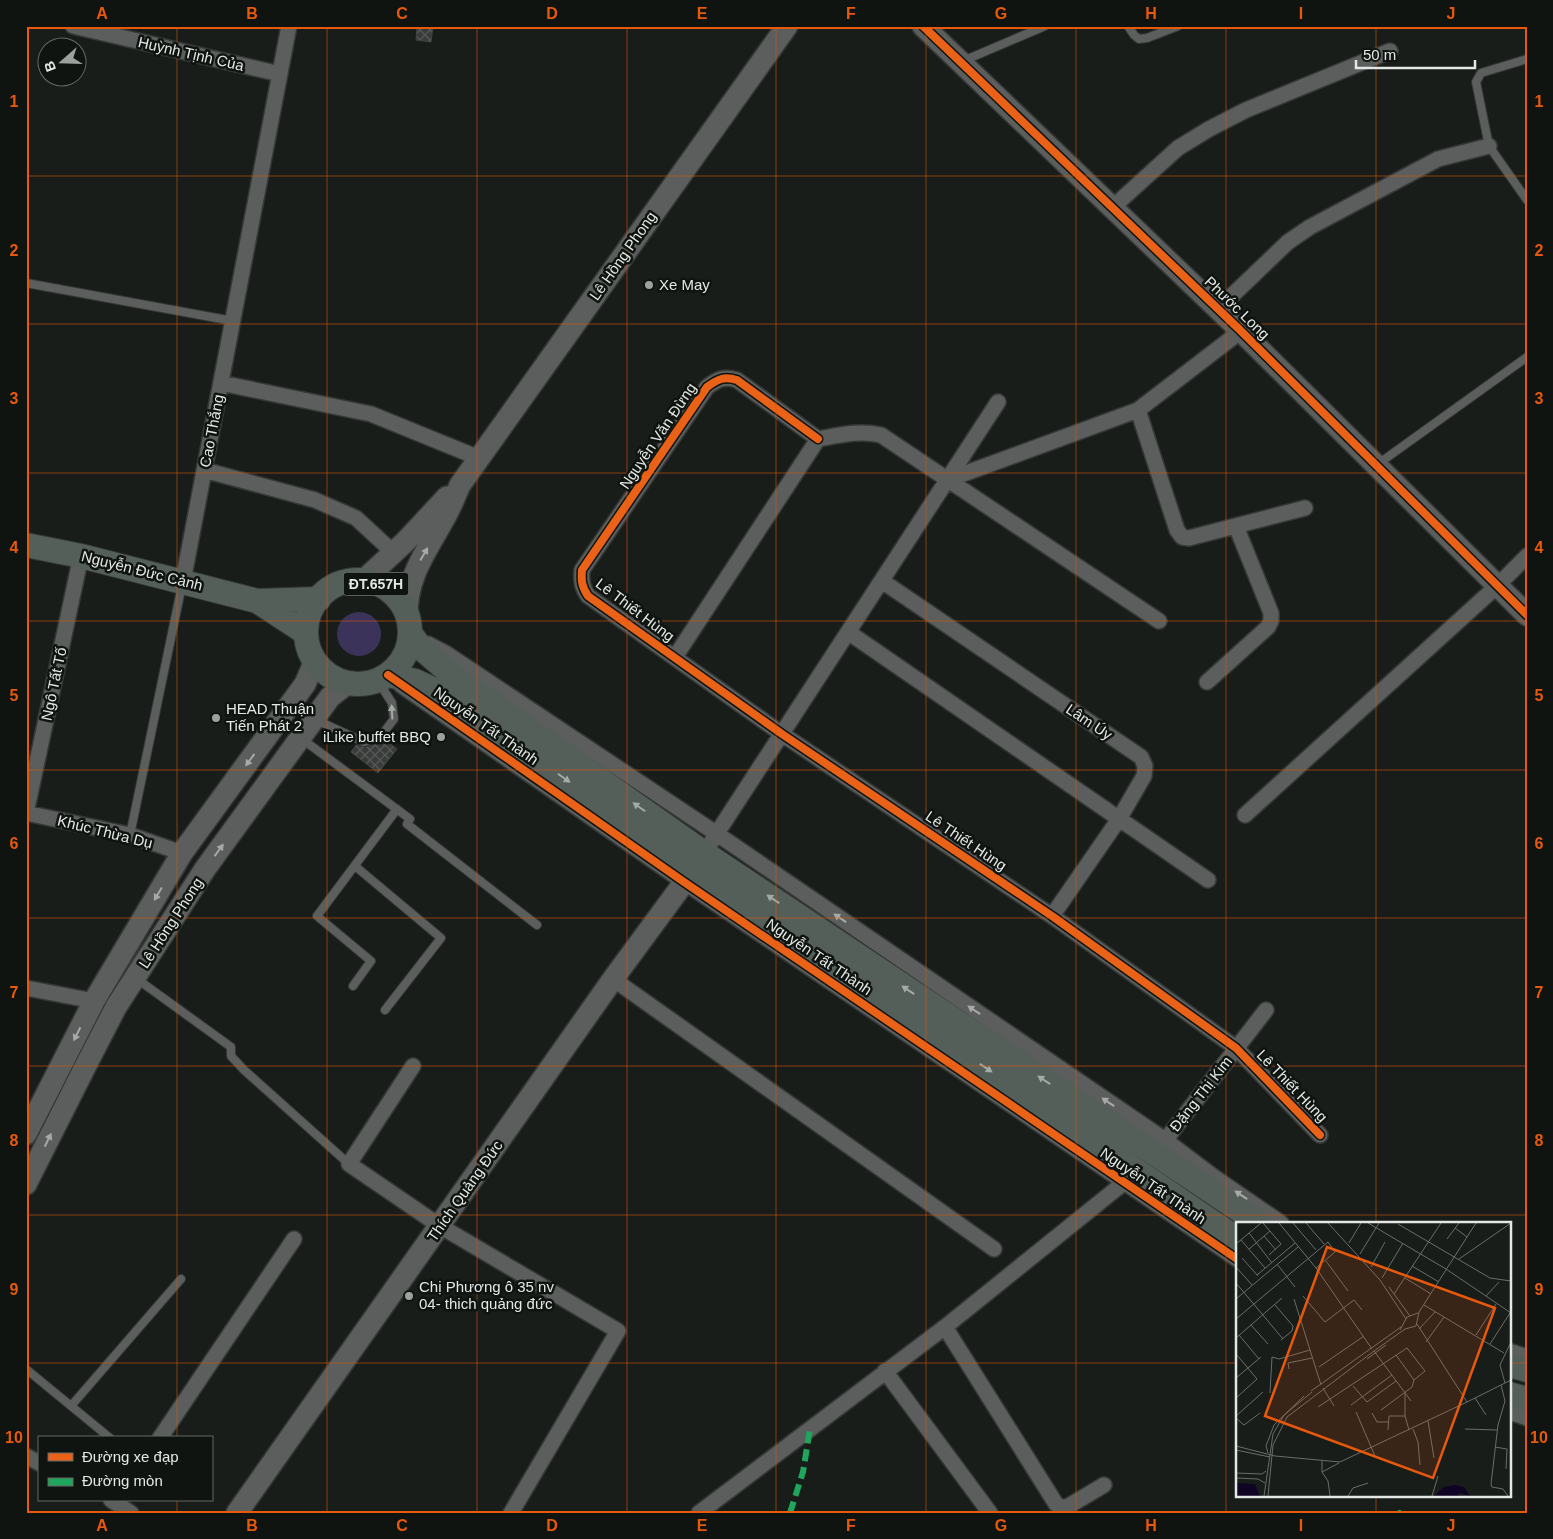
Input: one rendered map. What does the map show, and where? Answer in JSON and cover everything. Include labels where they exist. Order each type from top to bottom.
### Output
[{"type":"main road","name":"Lê Hồng Phong","points":[[409,625],[407,601],[409,587],[416,568],[446,515],[460,485],[787,26]]},
{"type":"main road","name":"Phước Long","points":[[924,26],[1241,331],[1527,615]]},
{"type":"main road","name":"Lê Hồng Phong","points":[[363,581],[394,553],[445,498],[460,485]]},
{"type":"main road","name":"Nguyễn Đức Cảnh","points":[[26,545],[81,556],[257,601],[319,599]]},
{"type":"main road","name":"ĐT.657H","points":[[306,633],[312,609],[328,590],[339,584],[351,581],[378,584],[391,592],[401,603],[409,625],[407,650],[400,664],[383,678]]},
{"type":"main road","name":"Nguyễn Đức Cảnh","points":[[257,601],[306,633]]},
{"type":"main road","name":"Nguyễn Tất Thành","points":[[409,625],[421,648],[455,677],[694,868],[1160,1147],[1258,1222]]},
{"type":"main road","points":[[306,633],[309,647],[315,660],[329,675],[348,683],[362,684],[383,678]]},
{"type":"main road","name":"Lê Hồng Phong","points":[[29,1124],[94,1001],[182,853],[304,684],[315,660]]},
{"type":"main road","name":"Nguyễn Tất Thành","points":[[383,678],[415,681],[443,694],[694,868],[1131,1177],[1236,1238]]},
{"type":"main road","name":"Lê Hồng Phong","points":[[26,1184],[116,1008],[205,869],[330,697],[348,683]]},
{"type":"main road","points":[[182,853],[205,869]]},
{"type":"main road","name":"Thích Quảng Đức","points":[[237,1513],[613,979],[694,868]]},
{"type":"main road","points":[[1510,1365],[1527,1370]]},
{"type":"main road","points":[[1510,1394],[1527,1399]]},
{"type":"street","name":"Huỳnh Tịnh Của","points":[[73,26],[280,74]]},
{"type":"street","name":"Cao Thắng","points":[[183,581],[289,26]]},
{"type":"street","points":[[1113,207],[1178,148],[1209,129],[1246,110],[1390,52]]},
{"type":"street","points":[[1218,309],[1288,242],[1310,226],[1438,159],[1489,146]]},
{"type":"street","points":[[947,480],[1138,410],[1241,331]]},
{"type":"street","name":"Nguyễn Văn Đừng","points":[[583,588],[581,580],[582,570],[707,388],[716,380],[727,377],[737,380],[818,439]]},
{"type":"street","points":[[221,383],[371,414],[479,458]]},
{"type":"street","points":[[694,868],[998,402]]},
{"type":"street","points":[[1138,410],[1177,530],[1182,537],[1189,538],[1305,508]]},
{"type":"street","points":[[676,657],[818,439],[857,432],[870,432],[881,435],[1159,621]]},
{"type":"street","points":[[204,470],[315,500],[356,518],[394,553]]},
{"type":"street","points":[[1207,682],[1268,627],[1271,621],[1271,613],[1236,526]]},
{"type":"street","name":"Ngô Tất Tố","points":[[26,813],[81,556]]},
{"type":"street","points":[[1245,815],[1497,586],[1527,556]]},
{"type":"street","name":"Lâm Úy","points":[[882,581],[1141,757],[1145,766],[1144,776],[1119,819],[1052,916]]},
{"type":"street","name":"Lê Thiết Hùng","points":[[583,588],[588,596],[782,734],[1052,916],[1236,1048],[1320,1135]]},
{"type":"street","name":"Nguyễn Tất Thành","points":[[409,625],[447,654],[717,834],[1160,1147],[1214,1177],[1280,1222]]},
{"type":"street","points":[[848,632],[1208,880]]},
{"type":"street","name":"Khúc Thừa Dụ","points":[[26,813],[130,835],[182,853]]},
{"type":"street","points":[[613,979],[994,1249]]},
{"type":"street","points":[[26,988],[94,1001]]},
{"type":"street","name":"Đặng Thị Kim","points":[[1160,1147],[1266,1010]]},
{"type":"street","points":[[413,1066],[349,1164],[440,1226],[618,1330],[511,1513]]},
{"type":"street","points":[[699,1513],[945,1326],[1131,1177]]},
{"type":"street","name":"Nguyễn Tất Thành","points":[[1131,1177],[1236,1258]]},
{"type":"street","points":[[161,1436],[294,1238]]},
{"type":"street","points":[[945,1326],[1056,1504],[1067,1507],[1104,1485]]},
{"type":"street","points":[[1510,1352],[1527,1357]]},
{"type":"street","points":[[885,1372],[990,1513]]},
{"type":"street","points":[[1510,1412],[1527,1418]]},
{"type":"street","points":[[26,1456],[38,1462]]},
{"type":"street","points":[[116,1502],[131,1513]]},
{"type":"lane","points":[[962,62],[1045,26]]},
{"type":"lane","points":[[1128,26],[1139,39],[1147,38],[1178,26]]},
{"type":"lane","points":[[1527,59],[1481,73],[1476,82],[1489,146],[1527,200]]},
{"type":"lane","points":[[26,283],[233,321]]},
{"type":"lane","points":[[1377,465],[1527,357]]},
{"type":"lane","name":"Cao Thắng","points":[[130,835],[183,581]]},
{"type":"lane","points":[[314,719],[364,742],[381,736],[394,719],[392,703],[383,678]]},
{"type":"lane","points":[[301,738],[410,819],[407,824],[537,925]]},
{"type":"lane","points":[[353,986],[371,960],[317,916],[396,809]]},
{"type":"lane","points":[[355,866],[441,938],[386,1010]]},
{"type":"lane","points":[[136,977],[231,1047],[231,1056],[244,1070],[349,1164]]},
{"type":"lane","points":[[71,1406],[180,1279]]},
{"type":"lane","points":[[26,1369],[108,1436]]},
{"type":"shaded area","points":[[355,612],[363,612],[375,618],[381,634],[375,650],[363,656],[355,656],[343,650],[337,638],[337,630],[343,618]]},
{"type":"building","points":[[417,26],[433,26],[431,42],[416,40]]},
{"type":"building","points":[[385,740],[397,749],[378,773],[351,752],[356,745],[366,747]]},
{"type":"marked path","points":[[790,1513],[803,1472],[810,1429]]},
{"type":"cycle path","points":[[923,26],[1241,331],[1527,615]]},
{"type":"cycle path","points":[[818,439],[737,380],[725,378],[711,384],[707,387],[582,570],[584,590],[588,596],[782,734],[1052,916],[1236,1048],[1320,1135]]},
{"type":"cycle path","points":[[388,675],[684,882],[1236,1258]]},
{"type":"place","name":"Xe May","points":[[649,285]]},
{"type":"place","name":"HEAD Thuận Tiến Phát 2","points":[[216,718]]},
{"type":"place","name":"iLike buffet BBQ","points":[[441,737]]},
{"type":"place","name":"Chị Phương ô 35 nv 04- thich quảng đức","points":[[409,1296]]}]
